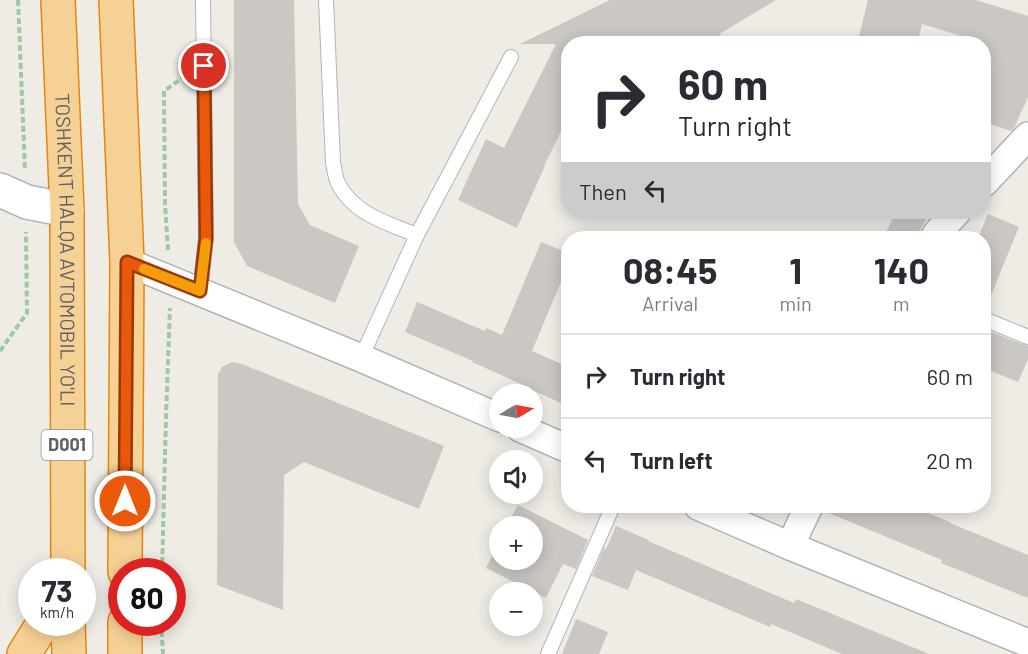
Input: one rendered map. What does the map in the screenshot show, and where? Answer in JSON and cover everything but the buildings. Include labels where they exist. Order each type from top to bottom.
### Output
[{"type":"highway","name":"TOSHKENT HALQA AVTOMOBIL YO'LI","points":[[58,0],[67,210],[68,558]]},
{"type":"highway","points":[[116,0],[127,262],[125,558]]},
{"type":"highway","points":[[24,654],[35,636]]},
{"type":"highway","points":[[68,636],[69,654]]},
{"type":"street","points":[[991,176],[1028,136]]},
{"type":"street","points":[[0,190],[27,202],[67,210]]},
{"type":"street","points":[[939,231],[950,219]]},
{"type":"street","points":[[127,262],[489,413]]},
{"type":"street","points":[[543,438],[561,446]]},
{"type":"street","points":[[714,513],[1028,643]]},
{"type":"street","points":[[790,546],[806,513]]},
{"type":"lane","points":[[200,291],[206,228],[203,0]]},
{"type":"lane","points":[[326,0],[333,162],[337,180],[345,195],[370,216],[417,235]]},
{"type":"lane","points":[[361,358],[417,235],[511,57]]},
{"type":"lane","points":[[991,322],[1028,337]]},
{"type":"lane","points":[[548,654],[610,513]]},
{"type":"path","points":[[162,636],[163,654]]},
{"type":"slow traffic","points":[[144,269],[200,291],[206,243]]},
{"type":"route","points":[[125,501],[127,262],[200,291],[206,238],[204,66]]}]
